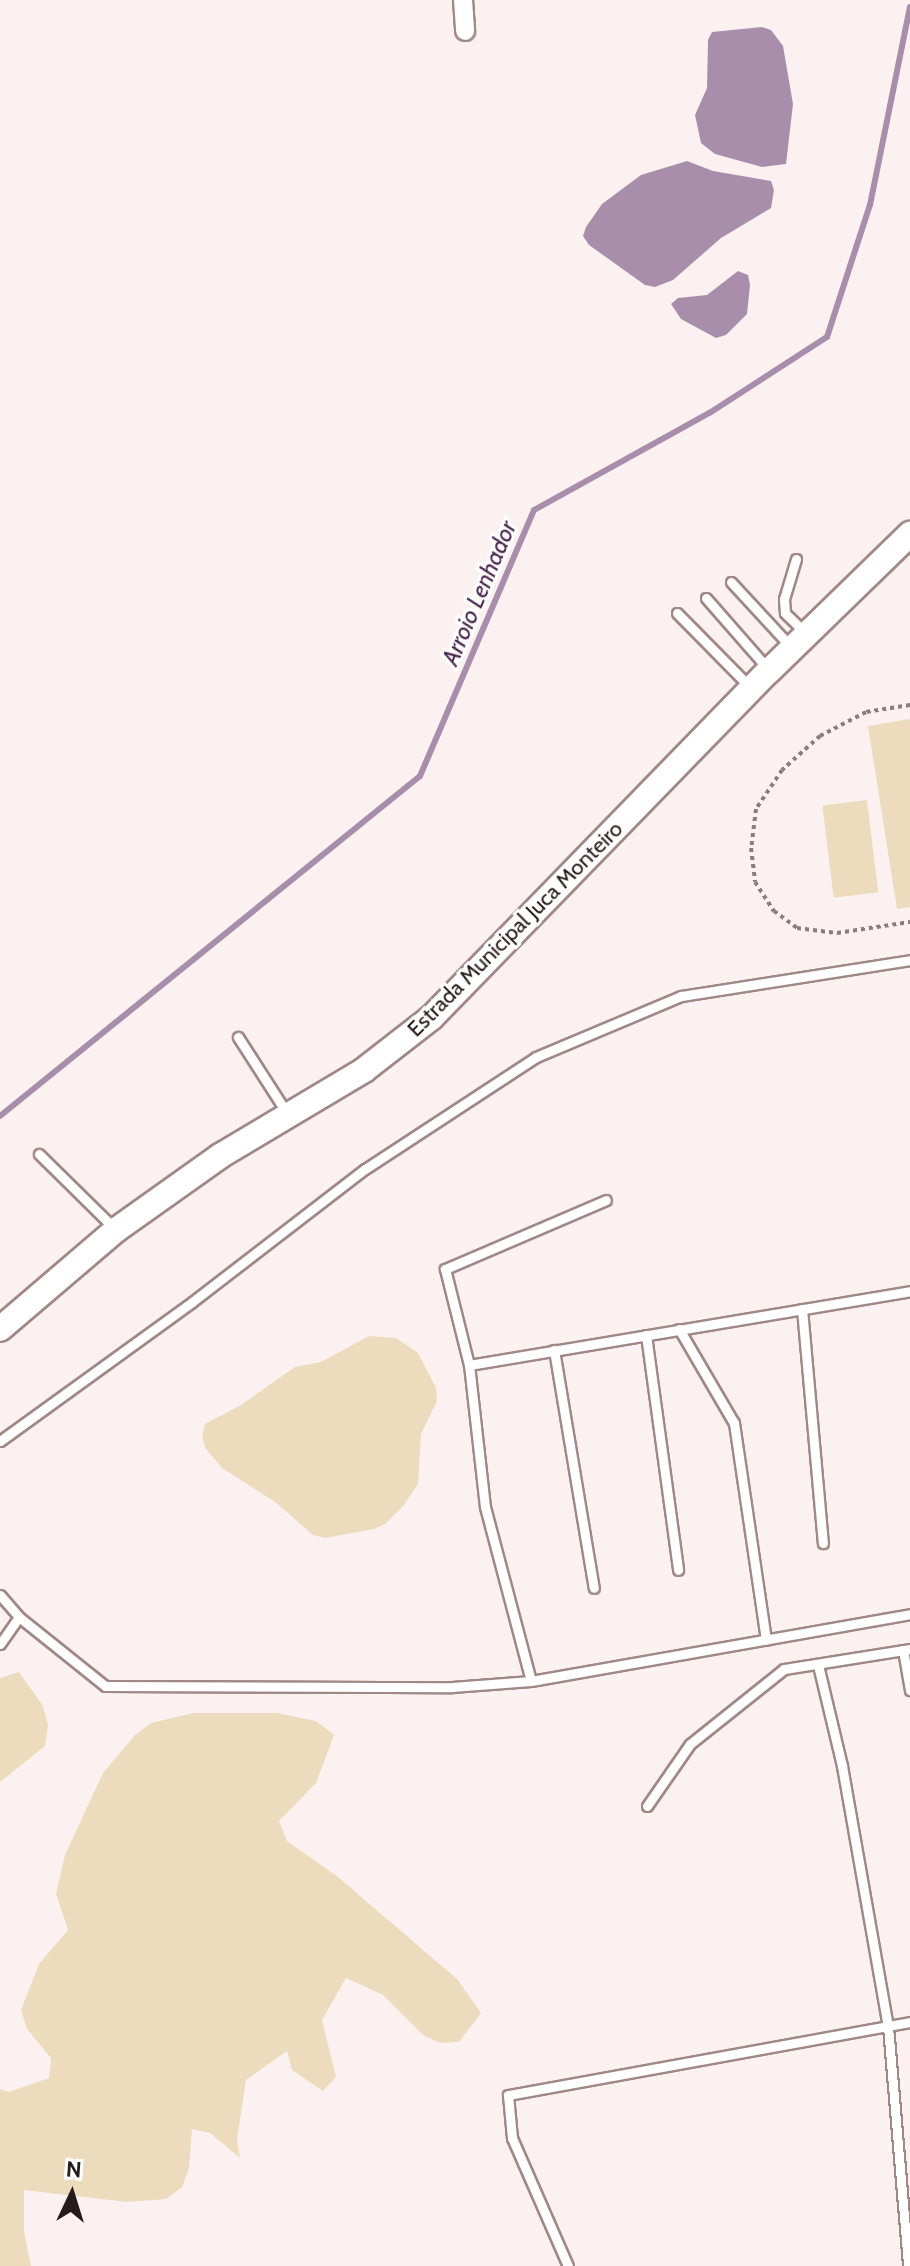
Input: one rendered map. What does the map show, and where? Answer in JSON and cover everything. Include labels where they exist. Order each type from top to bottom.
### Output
[{"type":"street","points":[[463,0],[465,31]]},
{"type":"street","name":"Estrada Municipal Juca Monteiro","points":[[0,1329],[116,1230],[220,1156],[364,1070],[432,1017],[769,671],[910,534]]},
{"type":"lane","points":[[796,559],[784,599],[785,613],[800,641]]},
{"type":"lane","points":[[731,582],[800,641]]},
{"type":"lane","points":[[706,598],[769,671]]},
{"type":"lane","points":[[677,613],[753,690]]},
{"type":"lane","points":[[0,1441],[192,1302],[365,1169],[536,1057],[681,996],[910,960]]},
{"type":"lane","points":[[238,1037],[288,1115]]},
{"type":"lane","points":[[39,1154],[116,1230]]},
{"type":"lane","points":[[531,1681],[485,1507],[469,1365],[445,1269],[606,1200]]},
{"type":"lane","points":[[469,1365],[910,1291]]},
{"type":"lane","points":[[802,1309],[823,1543]]},
{"type":"lane","points":[[679,1329],[734,1423],[766,1640]]},
{"type":"lane","points":[[646,1335],[678,1570]]},
{"type":"lane","points":[[554,1350],[594,1588]]},
{"type":"lane","points":[[0,1595],[19,1617],[105,1686],[452,1687],[531,1681],[910,1614]]},
{"type":"lane","points":[[0,1644],[19,1617]]},
{"type":"lane","points":[[647,1806],[690,1744],[784,1669],[906,1649],[910,1690]]},
{"type":"lane","points":[[818,1665],[842,1766],[888,2026],[908,2266]]},
{"type":"lane","points":[[568,2266],[512,2138],[508,2095],[910,2022]]},
{"type":"path","points":[[910,705],[866,712],[820,736],[782,770],[756,809],[751,848],[755,882],[774,911],[797,928],[837,933],[910,922]]},
{"type":"shaded area","points":[[762,27],[771,30],[783,46],[793,104],[786,164],[762,167],[715,154],[701,143],[695,115],[707,88],[708,40],[712,32]]},
{"type":"shaded area","points":[[687,161],[713,171],[771,181],[774,190],[771,208],[721,238],[673,280],[655,287],[645,285],[589,245],[583,236],[586,227],[602,204],[641,175]]},
{"type":"shaded area","points":[[738,271],[748,275],[747,314],[726,335],[716,338],[681,319],[671,304],[678,298],[707,295]]},
{"type":"shaded area","points":[[910,719],[910,907],[897,909],[868,726]]},
{"type":"shaded area","points":[[867,800],[878,892],[834,898],[822,805]]},
{"type":"shaded area","points":[[369,1336],[396,1338],[418,1353],[436,1388],[437,1401],[421,1434],[418,1484],[403,1506],[385,1524],[374,1529],[325,1538],[313,1535],[275,1502],[222,1468],[206,1449],[202,1437],[205,1424],[241,1405],[295,1367],[321,1362]]},
{"type":"shaded area","points":[[19,1672],[43,1706],[48,1725],[45,1746],[0,1782],[0,1678]]},
{"type":"shaded area","points":[[194,1713],[277,1713],[316,1721],[334,1735],[316,1783],[279,1821],[287,1841],[338,1877],[457,1979],[481,2013],[459,2042],[440,2043],[423,2035],[383,1995],[346,1978],[322,2020],[336,2077],[323,2091],[292,2070],[287,2051],[246,2080],[237,2139],[240,2158],[210,2133],[192,2129],[189,2168],[182,2187],[166,2199],[127,2202],[24,2190],[24,2232],[31,2266],[0,2266],[0,2089],[9,2092],[49,2078],[51,2058],[27,2029],[21,2010],[39,1964],[68,1930],[56,1894],[65,1855],[103,1773],[135,1735],[151,1723]]},
{"type":"waterway","name":"Arroio Lenhador","points":[[0,1116],[420,776],[534,510],[711,412],[827,337],[870,205],[910,7]]}]
